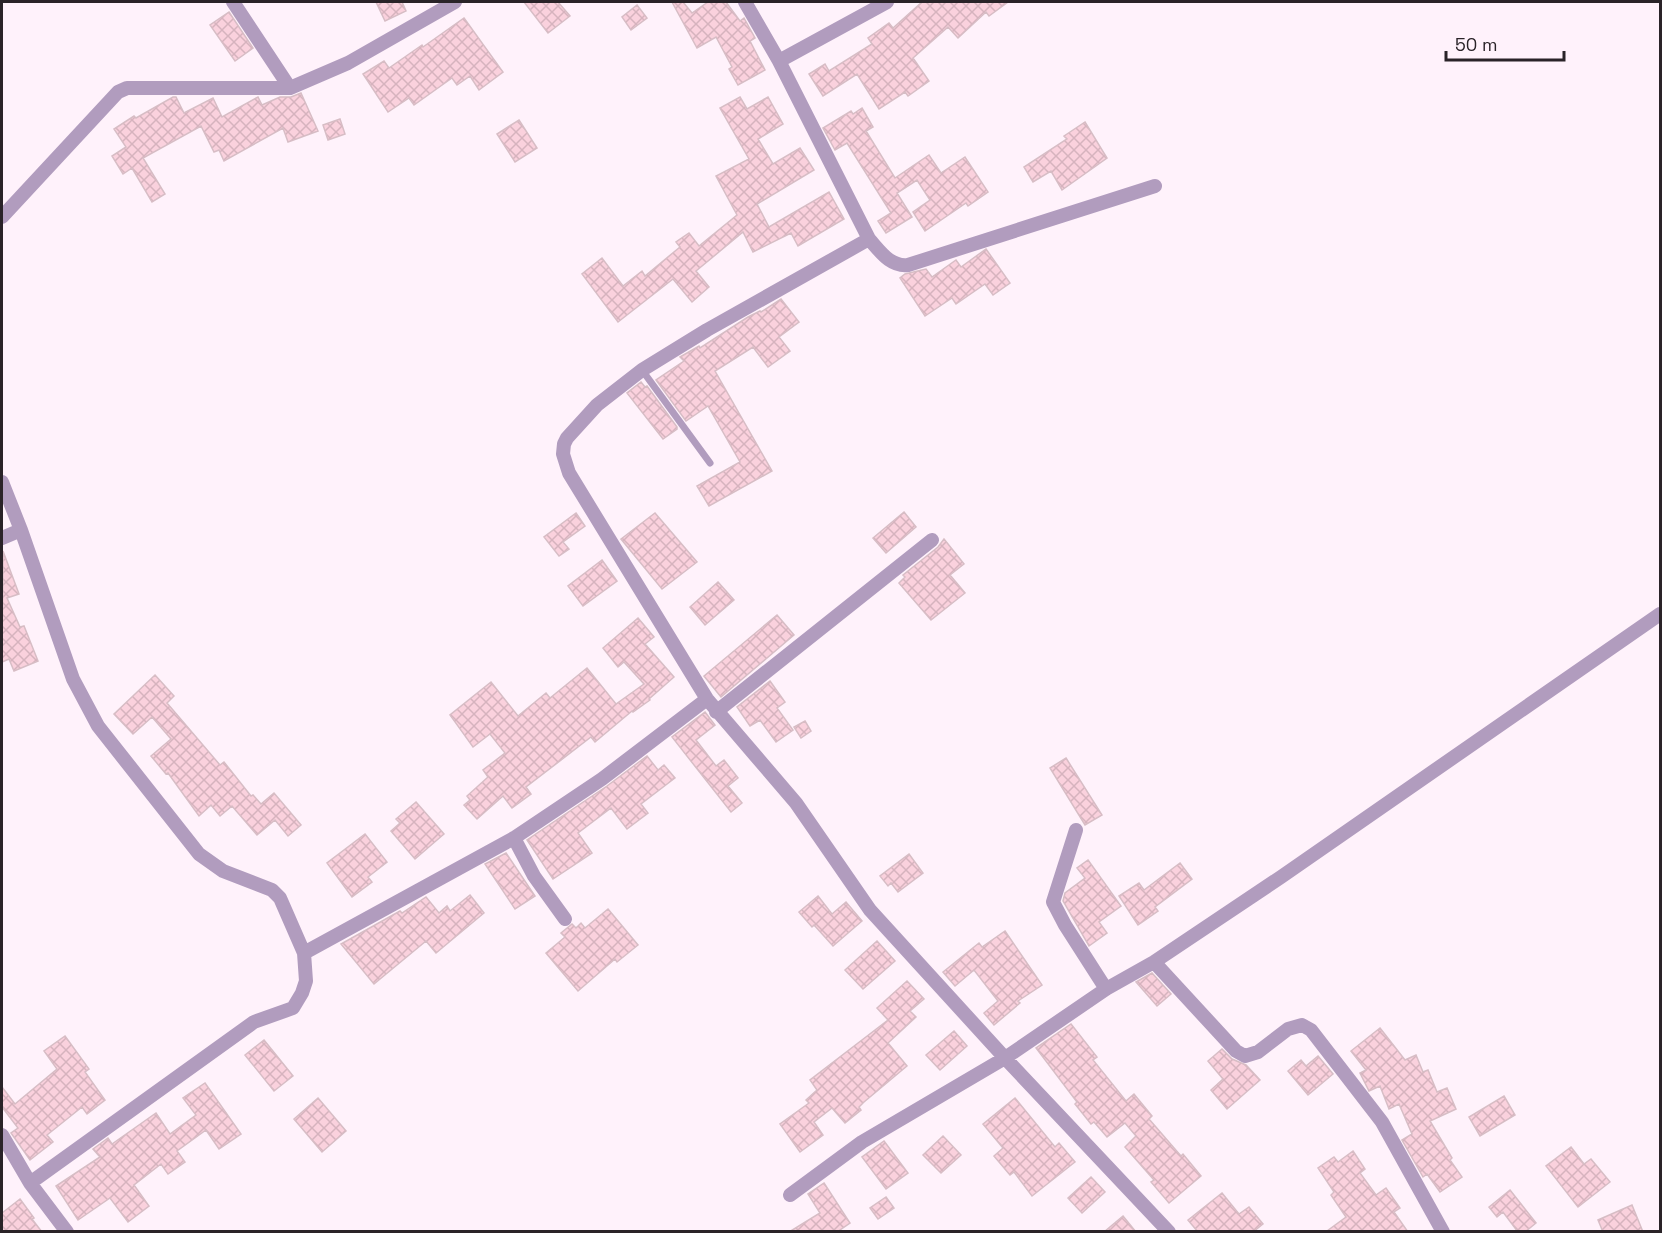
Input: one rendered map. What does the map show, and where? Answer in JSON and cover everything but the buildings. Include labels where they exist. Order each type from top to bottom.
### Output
[{"type":"street","points":[[233,2],[290,88]]},
{"type":"street","points":[[2,217],[118,92],[127,88],[290,88],[348,63],[455,2]]},
{"type":"street","points":[[746,2],[780,61],[869,239],[891,262],[900,266],[908,265],[1155,186]]},
{"type":"street","points":[[780,61],[887,2]]},
{"type":"street","points":[[869,239],[706,330],[642,370],[597,405],[567,438],[563,454],[569,473],[707,699],[796,803],[870,910],[1169,1232]]},
{"type":"street","points":[[2,482],[73,679],[98,726],[199,854],[222,871],[272,890],[280,898],[304,953],[306,981],[293,1008],[254,1022],[30,1184]]},
{"type":"street","points":[[2,538],[21,530]]},
{"type":"street","points":[[716,712],[932,540]]},
{"type":"street","points":[[790,1195],[862,1142],[1005,1058],[1106,990],[1154,962],[1281,877],[1660,614]]},
{"type":"street","points":[[304,953],[514,838],[602,779],[707,699]]},
{"type":"street","points":[[1076,830],[1053,902],[1106,990]]},
{"type":"street","points":[[514,838],[534,876],[565,918]]},
{"type":"street","points":[[1154,962],[1236,1051],[1245,1056],[1258,1052],[1288,1029],[1302,1026],[1311,1030],[1382,1122],[1443,1232]]},
{"type":"street","points":[[2,1135],[30,1184],[66,1232]]},
{"type":"lane","points":[[642,370],[710,463]]}]
